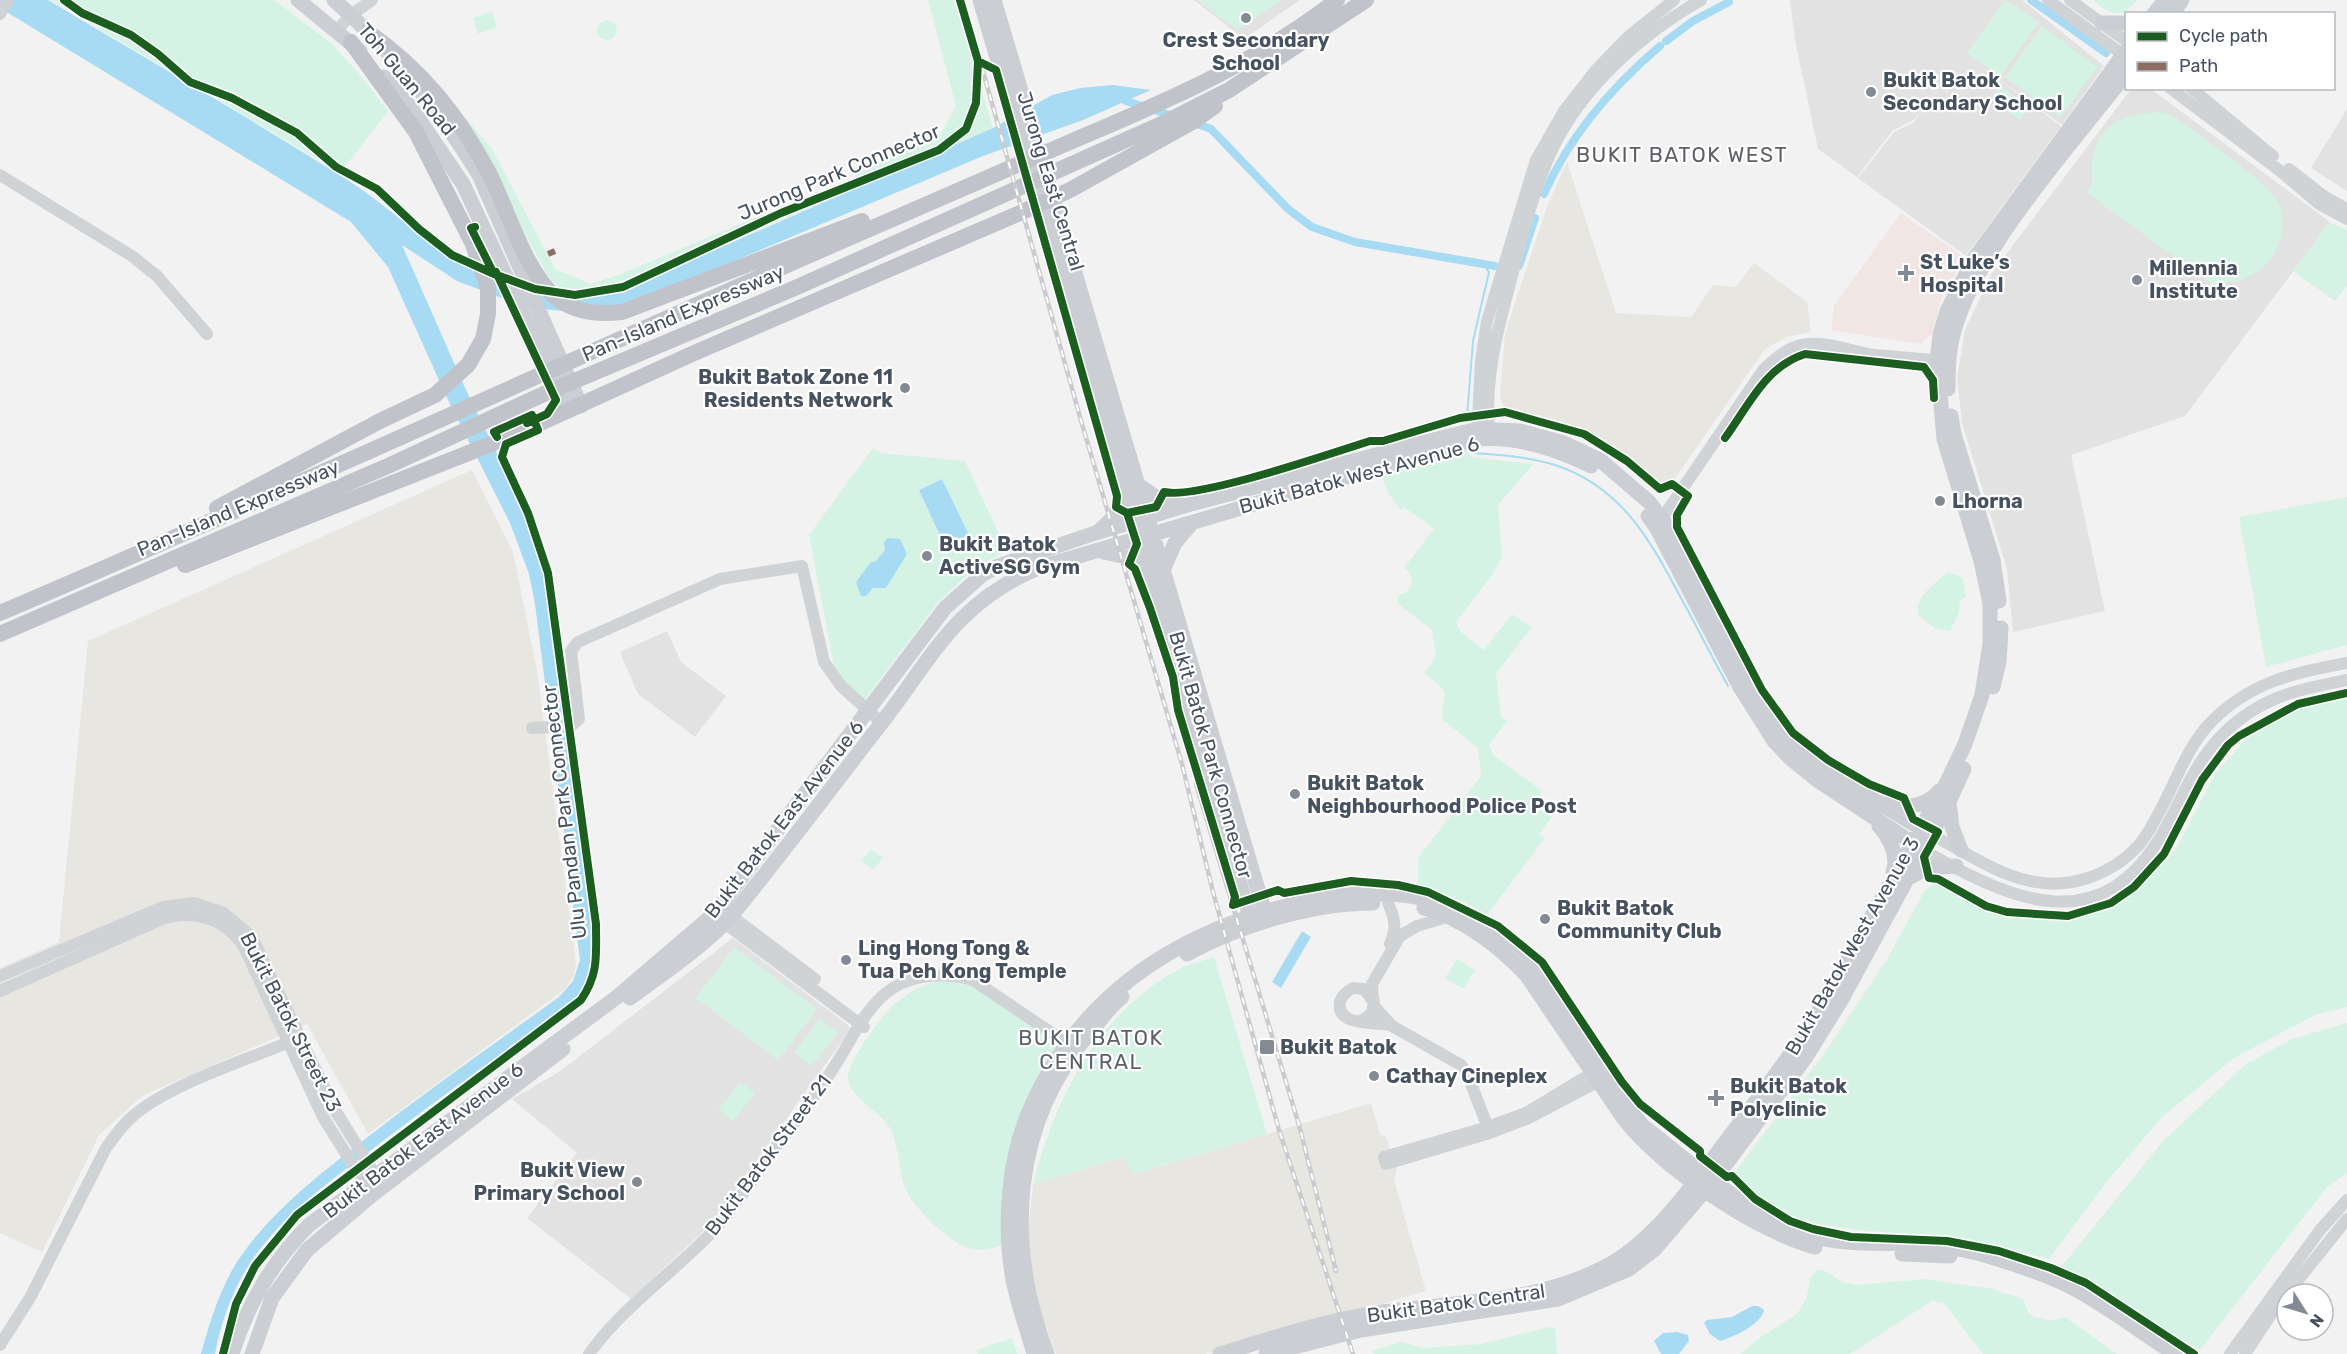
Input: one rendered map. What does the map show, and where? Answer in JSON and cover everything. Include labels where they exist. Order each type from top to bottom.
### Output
[{"type":"highway","name":"Pan-Island Expressway","points":[[0,613],[171,537],[256,503],[449,417],[478,401],[1159,105],[1268,48],[1337,0]]},
{"type":"highway","points":[[55,610],[154,577],[341,505],[575,409],[692,354],[1070,190],[1219,102],[1229,90],[1366,0]]},
{"type":"highway","points":[[368,32],[403,57],[440,98],[489,173],[539,279],[554,296],[574,308],[602,314],[622,312],[891,210],[974,184]]},
{"type":"highway","points":[[171,537],[187,522],[251,492],[380,421],[435,395],[453,381],[468,364],[483,339],[488,314],[488,287],[472,242],[416,132],[351,42]]},
{"type":"highway","name":"Pan-Island Expressway","points":[[0,634],[900,242],[1166,122],[1187,120]]},
{"type":"main road","name":"Toh Guan Road","points":[[298,0],[351,42],[412,109],[463,184],[575,409]]},
{"type":"main road","name":"Toh Guan Road","points":[[334,0],[368,32],[444,118],[479,175],[575,409]]},
{"type":"main road","name":"Jurong East Central","points":[[980,0],[1002,57],[1081,313]]},
{"type":"main road","name":"Jurong East Central","points":[[994,0],[1002,57]]},
{"type":"main road","points":[[2156,12],[2165,0]]},
{"type":"main road","points":[[2102,23],[2125,22]]},
{"type":"main road","name":"Bukit Batok West Avenue 3","points":[[1704,1181],[1815,1018],[1890,880],[1949,802],[1972,751],[1999,662],[2001,628],[1993,560],[1954,434],[1940,335],[1947,311],[1974,259],[2125,52]]},
{"type":"main road","name":"Bukit Batok West Avenue 3","points":[[1926,832],[1965,744],[1982,695],[1990,644],[1990,604],[1981,561],[1944,439],[1943,361],[1967,295],[1996,246],[2028,200],[2125,78]]},
{"type":"main road","points":[[1081,313],[1149,518],[1259,919]]},
{"type":"main road","points":[[1081,313],[1133,523],[1259,919]]},
{"type":"main road","name":"Bukit Batok West Avenue 6","points":[[1149,518],[1367,456],[1483,434],[1520,431],[1577,448],[1613,471],[1649,502],[1709,630],[1768,732],[1790,758],[1873,819],[1917,846]]},
{"type":"main road","name":"Bukit Batok West Avenue 6","points":[[1153,534],[1483,434]]},
{"type":"main road","points":[[1137,484],[1160,500],[1188,506]]},
{"type":"main road","points":[[1095,533],[1113,518],[1126,495]]},
{"type":"main road","name":"Bukit Batok East Avenue 6","points":[[722,915],[867,711],[945,608],[982,575],[1031,554],[1149,518]]},
{"type":"main road","points":[[1163,570],[1180,535],[1196,520]]},
{"type":"main road","name":"Bukit Batok West Avenue 6","points":[[1659,523],[1693,570],[1747,671],[1790,740],[1823,769],[1926,832]]},
{"type":"main road","name":"Bukit Batok East Avenue 6","points":[[232,1354],[248,1313],[287,1247],[309,1225],[373,1185],[722,915],[882,723],[950,629],[977,602],[1003,583],[1033,570],[1153,534]]},
{"type":"main road","points":[[1091,552],[1110,551],[1125,555],[1148,572]]},
{"type":"main road","points":[[1880,804],[1908,807],[1919,805],[1933,798],[1947,782]]},
{"type":"main road","points":[[1949,802],[1952,827],[1961,850]]},
{"type":"main road","points":[[1873,819],[1892,845],[1896,863],[1890,880]]},
{"type":"main road","name":"Bukit Batok West Avenue 3","points":[[1704,1181],[1806,1057],[1826,1027],[1907,879],[1917,846]]},
{"type":"main road","points":[[1907,879],[1926,868],[1956,866]]},
{"type":"main road","points":[[1034,1354],[1012,1276],[1008,1237],[1009,1203],[1015,1158],[1027,1115],[1092,1012],[1143,968],[1198,937],[1319,898],[1365,893],[1422,898],[1458,910],[1521,948],[1542,972],[1601,1074]]},
{"type":"main road","points":[[1259,919],[1334,906],[1388,903],[1419,907],[1447,917],[1485,939],[1527,976],[1643,1126],[1704,1181],[1762,1227],[1801,1243],[1853,1254],[1950,1256],[2042,1283],[2097,1313],[2156,1354]]},
{"type":"main road","points":[[1047,1354],[1024,1270],[1021,1200],[1034,1130],[1069,1048]]},
{"type":"main road","points":[[1704,1181],[1785,1225],[1835,1243],[1928,1244],[1955,1248],[2046,1275],[2092,1299],[2175,1354]]},
{"type":"main road","name":"Bukit Batok Central","points":[[1220,1354],[1378,1313],[1477,1302],[1553,1289],[1604,1268],[1633,1250],[1704,1181]]},
{"type":"main road","name":"Bukit Batok Central","points":[[1266,1354],[1361,1330],[1558,1299],[1629,1269],[1655,1248],[1704,1181]]},
{"type":"main road","name":"Bukit Batok East Avenue 6","points":[[252,1354],[272,1298],[286,1275],[307,1250],[373,1185]]},
{"type":"street","points":[[0,14],[9,0]]},
{"type":"street","name":"Toh Guan Road","points":[[337,30],[351,15],[372,0]]},
{"type":"street","points":[[1483,434],[1481,361],[1487,321],[1536,160],[1564,111],[1596,70],[1628,37],[1674,0]]},
{"type":"street","points":[[1483,434],[1501,314],[1522,236],[1552,150],[1574,114],[1609,71],[1672,16],[1701,0]]},
{"type":"street","points":[[2048,0],[2125,50]]},
{"type":"street","points":[[2070,0],[2102,23],[2125,50]]},
{"type":"street","points":[[2173,90],[2279,170],[2319,204],[2347,219]]},
{"type":"street","points":[[2193,90],[2325,197],[2347,209]]},
{"type":"street","points":[[0,175],[132,256],[157,276],[207,334]]},
{"type":"street","points":[[1659,523],[1764,369],[1783,353],[1803,345],[1821,345],[1874,355],[1943,361]]},
{"type":"street","points":[[532,728],[568,726],[577,722],[579,717],[571,651],[578,642],[715,581],[802,567],[824,662],[842,686],[882,723]]},
{"type":"street","name":"Bukit Batok West Avenue 6","points":[[1926,832],[2032,882],[2074,883],[2093,876],[2110,868],[2139,845],[2200,735],[2224,710],[2249,691],[2275,678],[2347,663]]},
{"type":"street","name":"Bukit Batok West Avenue 6","points":[[1917,846],[1994,888],[2031,900],[2074,902],[2109,890],[2136,869],[2149,853],[2165,829],[2191,776],[2223,733],[2248,713],[2279,695],[2347,680]]},
{"type":"street","name":"Bukit Batok Street 23","points":[[0,976],[163,907],[194,903],[217,909],[238,922],[252,937],[312,1065],[363,1157],[373,1185]]},
{"type":"street","points":[[1388,903],[1394,914],[1395,932],[1369,980],[1342,996],[1340,1008],[1346,1018],[1392,1026],[1456,1061],[1468,1076],[1484,1131]]},
{"type":"street","name":"Bukit Batok Street 23","points":[[0,991],[162,919],[180,915],[196,915],[219,923],[241,942],[323,1117],[352,1166],[373,1185]]},
{"type":"street","points":[[722,915],[865,1022]]},
{"type":"street","points":[[1361,1021],[1371,1013],[1374,1004],[1372,984],[1400,936],[1417,926],[1447,917]]},
{"type":"street","name":"Bukit Batok Street 21","points":[[589,1354],[618,1320],[715,1228],[830,1074],[865,1022],[897,993],[935,983],[956,982],[970,986],[1069,1048]]},
{"type":"street","points":[[1353,988],[1364,989],[1392,1026]]},
{"type":"street","name":"Bukit Batok Street 21","points":[[596,1354],[622,1323],[718,1234],[835,1077],[865,1022]]},
{"type":"street","points":[[0,1346],[31,1296],[106,1148],[119,1130],[151,1103],[288,1042]]},
{"type":"street","points":[[1385,1160],[1529,1118],[1601,1074]]},
{"type":"street","points":[[2230,1354],[2320,1230],[2347,1200]]},
{"type":"street","points":[[2245,1354],[2274,1310],[2347,1219]]},
{"type":"shaded area","name":"Crest Secondary School","points":[[1194,0],[1300,0],[1244,39]]},
{"type":"shaded area","name":"Bukit Batok Secondary School","points":[[1790,0],[2022,0],[2104,66],[2062,125],[1964,54],[2061,126],[1966,256],[1858,178],[1894,132],[1913,123],[1948,76],[1915,119],[1892,131],[1857,177],[1818,149],[1795,40]]},
{"type":"shaded area","name":"Millennia Institute","points":[[2130,90],[2152,90],[2330,222],[2185,416],[2071,455],[2105,611],[2013,632],[2007,569],[1962,423],[1957,378],[1965,330],[1992,273]]},
{"type":"shaded area","points":[[2347,109],[2347,191],[2311,168]]},
{"type":"shaded area","points":[[1567,162],[1616,313],[1691,317],[1713,285],[1736,287],[1754,263],[1807,302],[1811,332],[1787,337],[1765,349],[1667,490],[1596,445],[1505,411],[1500,396],[1505,333],[1548,204]]},
{"type":"shaded area","name":"St Luke’s Hospital","points":[[1901,213],[1965,258],[1942,295],[1933,333],[1920,344],[1831,330],[1834,306]]},
{"type":"shaded area","points":[[472,470],[513,552],[537,671],[576,964],[573,977],[565,989],[368,1134],[307,1024],[142,1096],[99,1135],[42,1252],[0,1233],[0,968],[59,942],[88,641]]},
{"type":"shaded area","points":[[667,631],[681,662],[726,696],[695,737],[638,694],[620,652]]},
{"type":"shaded area","points":[[733,938],[848,1025],[850,1030],[710,1225],[631,1299],[527,1218],[577,1153],[512,1099],[559,1072]]},
{"type":"shaded area","points":[[1371,1103],[1380,1134],[1386,1137],[1397,1168],[1394,1180],[1426,1291],[1205,1354],[1056,1354],[1041,1312],[1032,1269],[1028,1231],[1033,1184],[1125,1157],[1134,1174]]},
{"type":"green space","points":[[51,0],[274,0],[331,43],[357,71],[388,111],[340,173]]},
{"type":"green space","points":[[928,0],[954,0],[993,128],[624,289],[576,298],[559,288],[548,276],[474,139],[450,100],[491,147],[555,269],[591,284],[618,275],[800,199],[802,202],[856,177],[854,173],[939,137],[956,106]]},
{"type":"green space","name":"Crest Secondary School","points":[[1197,0],[1281,0],[1237,30]]},
{"type":"green space","points":[[2005,0],[2039,22],[2000,76],[1967,53]]},
{"type":"green space","points":[[2093,0],[2137,0],[2126,11],[2115,13]]},
{"type":"green space","points":[[492,11],[497,27],[478,34],[473,18]]},
{"type":"green space","points":[[607,20],[614,23],[617,30],[614,37],[607,40],[600,37],[597,30],[600,23]]},
{"type":"green space","points":[[2042,26],[2097,67],[2060,117],[2005,77]]},
{"type":"green space","points":[[2001,86],[2029,107],[2020,120],[1991,99]]},
{"type":"green space","points":[[2160,112],[2170,114],[2245,169],[2271,193],[2280,207],[2282,232],[2272,257],[2261,269],[2248,277],[2232,283],[2228,281],[2221,291],[2087,193],[2092,182],[2092,162],[2095,149],[2107,129],[2125,118]]},
{"type":"green space","points":[[2330,222],[2347,230],[2347,286],[2335,301],[2293,271]]},
{"type":"green space","points":[[1466,446],[1471,457],[1533,464],[1498,505],[1502,557],[1492,575],[1456,622],[1461,632],[1484,650],[1512,614],[1531,628],[1496,674],[1501,716],[1507,721],[1489,745],[1493,755],[1540,789],[1544,812],[1552,817],[1539,834],[1545,838],[1487,915],[1460,900],[1418,887],[1418,858],[1481,776],[1478,748],[1443,720],[1444,690],[1424,673],[1436,657],[1432,630],[1398,604],[1397,596],[1407,592],[1412,582],[1411,576],[1404,568],[1434,529],[1404,507],[1401,510],[1389,494],[1379,471]]},
{"type":"green space","points":[[873,448],[881,453],[965,461],[1007,551],[976,567],[939,601],[863,702],[843,683],[834,666],[809,535]]},
{"type":"green space","points":[[2347,497],[2347,645],[2266,667],[2239,517]]},
{"type":"green space","points":[[1948,572],[1963,578],[1966,597],[1960,600],[1959,613],[1950,631],[1935,628],[1918,615],[1923,596]]},
{"type":"green space","points":[[2347,699],[2347,1007],[2315,1015],[2234,1058],[2162,1117],[2109,1179],[2049,1259],[1964,1238],[1858,1230],[1803,1222],[1773,1205],[1732,1176],[1826,1051],[1887,959],[1925,890],[1933,884],[1943,883],[2009,915],[2074,915],[2137,891],[2176,849],[2215,774],[2248,737],[2306,705]]},
{"type":"green space","points":[[871,849],[883,858],[873,870],[861,861]]},
{"type":"green space","points":[[734,947],[817,1009],[778,1060],[696,998]]},
{"type":"green space","points":[[1214,957],[1267,1134],[1133,1174],[1124,1157],[1033,1184],[1053,1121],[1067,1090],[1103,1034],[1125,1009],[1151,987],[1183,967]]},
{"type":"green space","points":[[1457,959],[1475,970],[1463,989],[1445,978]]},
{"type":"green space","points":[[937,981],[956,983],[989,993],[1016,1011],[1057,1046],[1029,1097],[1002,1245],[990,1249],[975,1250],[962,1246],[943,1233],[915,1205],[905,1188],[891,1130],[855,1093],[848,1078],[859,1050],[891,1007],[911,992]]},
{"type":"green space","points":[[820,1019],[838,1033],[811,1066],[794,1052]]},
{"type":"green space","points":[[2347,1023],[2347,1173],[2327,1187],[2200,1350],[2061,1267],[2164,1140],[2246,1064],[2292,1039]]},
{"type":"green space","points":[[740,1082],[755,1093],[733,1121],[718,1110]]},
{"type":"green space","points":[[1817,1269],[1825,1271],[1842,1282],[1856,1285],[1925,1279],[1993,1289],[2023,1299],[2029,1314],[2034,1316],[2051,1320],[2065,1317],[2117,1354],[1983,1354],[1944,1303],[1932,1301],[1850,1354],[1740,1354],[1759,1338],[1797,1314],[1806,1299],[1810,1279]]},
{"type":"green space","points":[[1549,1327],[1555,1328],[1557,1354],[1373,1354],[1372,1351],[1401,1342],[1424,1348],[1482,1344]]},
{"type":"green space","points":[[1012,1338],[1017,1354],[978,1354],[976,1350]]},
{"type":"water","points":[[0,0],[48,0],[352,183],[459,263],[499,282],[556,294],[574,295],[611,291],[649,279],[993,128],[1052,95],[1080,88],[1113,85],[1151,90],[1083,120],[983,156],[635,303],[572,312],[525,307],[457,281],[402,245],[466,390],[527,514],[546,571],[593,941],[593,962],[586,985],[566,1007],[329,1182],[289,1217],[247,1268],[227,1310],[215,1354],[201,1354],[224,1286],[248,1246],[278,1212],[365,1139],[559,997],[573,981],[580,960],[535,604],[529,574],[510,523],[447,398],[388,267],[351,222],[0,8]]},
{"type":"water","points":[[942,479],[969,535],[945,546],[919,490]]},
{"type":"water","points":[[888,538],[900,539],[907,554],[886,588],[873,588],[866,596],[861,596],[856,582],[870,563],[876,561],[885,550],[884,542]]},
{"type":"water","points":[[1302,931],[1311,937],[1281,988],[1272,982]]},
{"type":"water","points":[[1752,1306],[1758,1306],[1764,1310],[1758,1321],[1746,1330],[1726,1339],[1720,1341],[1710,1334],[1704,1323],[1707,1320],[1732,1317]]},
{"type":"water","points":[[1677,1332],[1688,1335],[1689,1341],[1679,1354],[1661,1354],[1654,1341],[1663,1333]]},
{"type":"waterway","points":[[2031,0],[2106,53]]},
{"type":"waterway","points":[[1666,41],[1693,21],[1729,2]]},
{"type":"waterway","points":[[1544,194],[1566,152],[1579,133],[1609,95],[1660,46]]},
{"type":"waterway","points":[[1126,101],[1173,116]]},
{"type":"waterway","points":[[1191,122],[1211,129],[1288,209],[1312,227],[1355,242],[1495,266]]},
{"type":"waterway","points":[[1519,266],[1535,218]]},
{"type":"waterway","points":[[1467,416],[1473,341],[1489,272],[1483,264]]},
{"type":"waterway","points":[[1470,448],[1474,453],[1525,458],[1555,465],[1599,487],[1616,501],[1632,518],[1658,556],[1728,686]]},
{"type":"railway","points":[[963,0],[1082,424],[1182,764],[1213,892],[1279,1130],[1353,1354]]},
{"type":"railway","points":[[1196,784],[1299,1125],[1336,1271]]},
{"type":"marked path","points":[[548,254],[555,251]]},
{"type":"cycle path","points":[[64,0],[82,13],[131,35],[158,54],[190,82],[232,98],[297,133],[336,167],[377,189],[419,229],[452,255],[494,274],[471,228],[475,227]]},
{"type":"cycle path","name":"Jurong Park Connector","points":[[494,274],[535,289],[575,295],[623,287],[781,213],[939,150],[966,129],[976,103],[978,61],[960,0]]},
{"type":"cycle path","name":"Bukit Batok Park Connector","points":[[978,61],[996,70],[1117,496],[1116,507],[1127,513],[1137,544],[1129,564],[1135,569],[1173,677],[1178,710],[1235,897],[1233,905],[1278,890],[1284,893],[1351,881],[1398,885],[1428,892],[1498,926],[1542,962],[1622,1082],[1640,1104],[1700,1151],[1700,1156],[1727,1177],[1732,1176],[1755,1199],[1790,1221],[1813,1229],[1851,1237],[1947,1241],[1999,1251],[2051,1268],[2086,1283],[2194,1354]]},
{"type":"cycle path","points":[[496,272],[556,400],[547,414],[527,423]]},
{"type":"cycle path","points":[[1725,438],[1750,400],[1768,378],[1791,360],[1805,354],[1924,367],[1933,380],[1934,398]]},
{"type":"cycle path","points":[[1127,513],[1156,507],[1164,492],[1180,493],[1233,483],[1370,441],[1383,441],[1460,418],[1505,412],[1584,434],[1627,461],[1660,489],[1672,484],[1688,496],[1677,515],[1677,527],[1762,690],[1793,733],[1828,760],[1869,784],[1904,798],[1913,819],[1938,832],[1924,857],[1929,878],[1938,879],[1986,906],[2007,912],[2068,916],[2111,903],[2134,887],[2164,854],[2202,780],[2228,745],[2239,736],[2298,704],[2347,693]]},
{"type":"cycle path","name":"Ulu Pandan Park Connector","points":[[223,1354],[236,1304],[255,1266],[297,1215],[581,1000],[594,973],[596,924],[548,573],[528,513],[502,457],[506,444],[538,430],[532,415],[494,432],[497,437]]},
{"type":"place","name":"Crest Secondary School","points":[[1246,18]]},
{"type":"place","name":"Bukit Batok Secondary School","points":[[1871,92]]},
{"type":"place","name":"St Luke’s Hospital","points":[[1906,273]]},
{"type":"place","name":"Millennia Institute","points":[[2137,280]]},
{"type":"place","name":"Bukit Batok Zone 11 Residents Network","points":[[905,388]]},
{"type":"place","name":"Lhorna","points":[[1940,501]]},
{"type":"place","name":"Bukit Batok ActiveSG Gym","points":[[927,556]]},
{"type":"place","name":"Bukit Batok Neighbourhood Police Post","points":[[1295,794]]},
{"type":"place","name":"Bukit Batok Community Club","points":[[1545,919]]},
{"type":"place","name":"Ling Hong Tong & Tua Peh Kong Temple","points":[[846,960]]},
{"type":"place","name":"Bukit Batok","points":[[1267,1047]]},
{"type":"place","name":"Cathay Cineplex","points":[[1374,1076]]},
{"type":"place","name":"Bukit Batok Polyclinic","points":[[1716,1098]]},
{"type":"place","name":"Bukit View Primary School","points":[[637,1182]]},
{"type":"district","name":"BUKIT BATOK WEST","points":[[1682,155]]},
{"type":"district","name":"BUKIT BATOK CENTRAL","points":[[1091,1050]]}]
